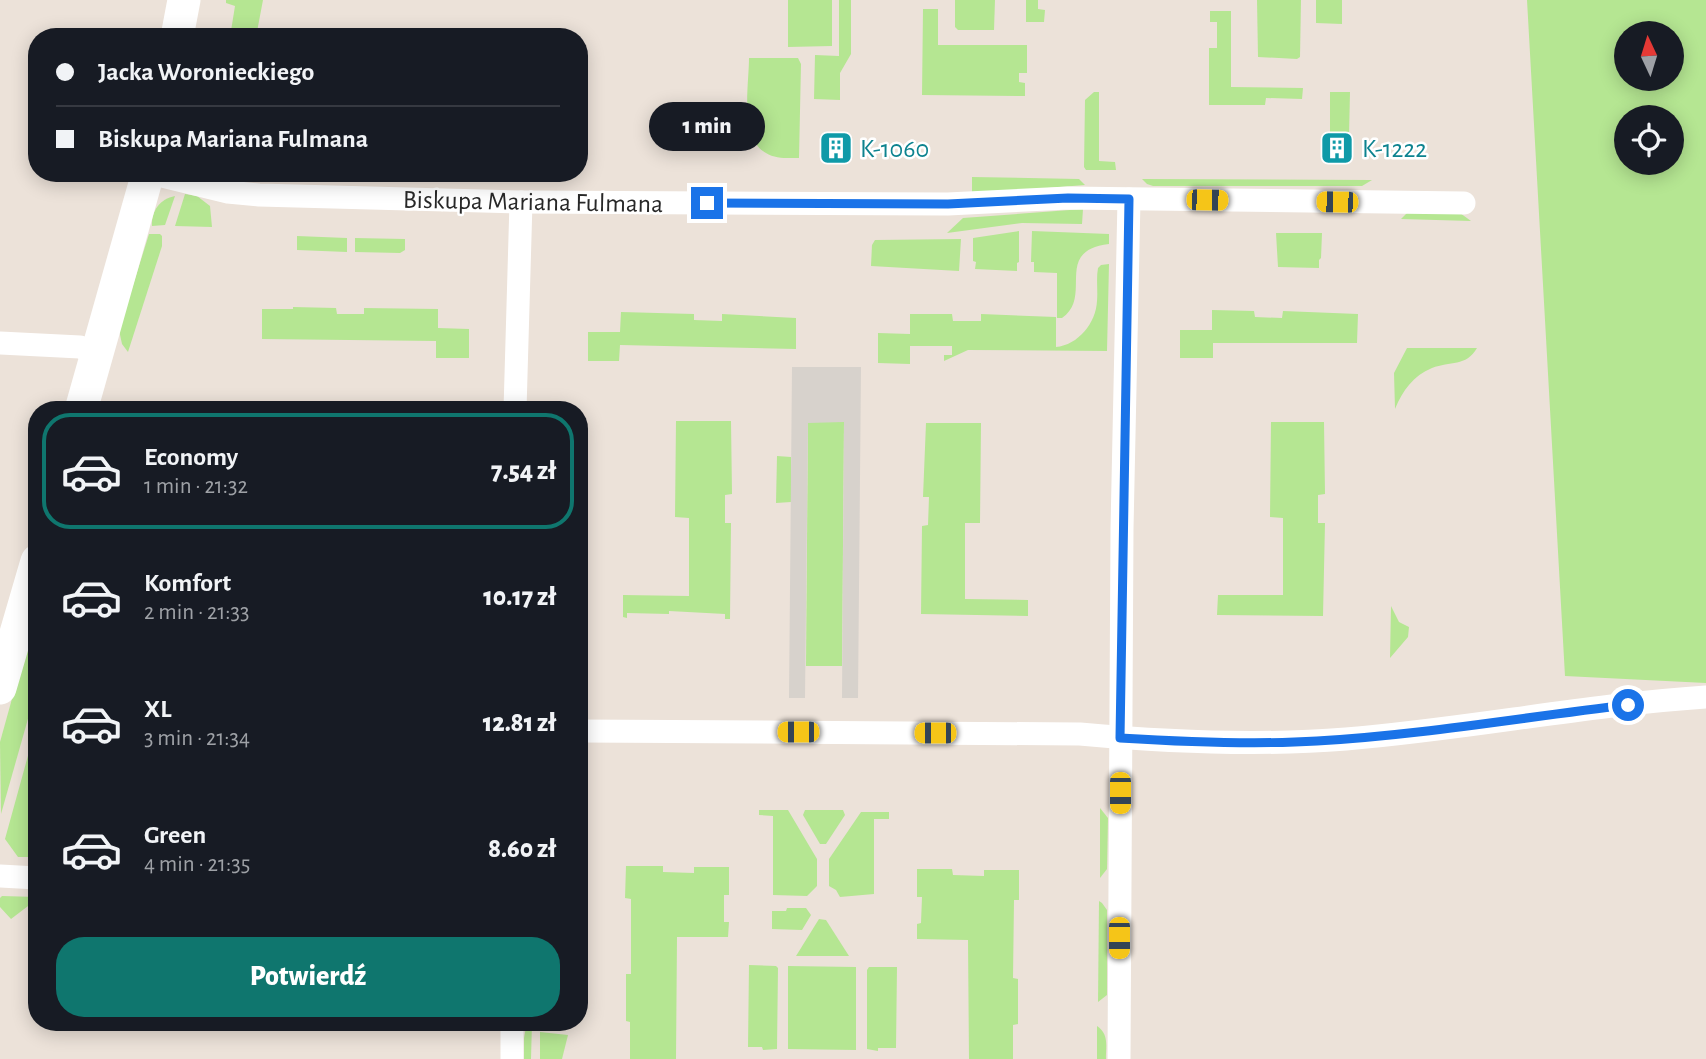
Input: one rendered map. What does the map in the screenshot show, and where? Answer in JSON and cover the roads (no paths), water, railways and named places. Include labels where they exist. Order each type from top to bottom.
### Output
[{"type":"street","points":[[179,28],[184,0]]},
{"type":"street","points":[[84,401],[146,182]]},
{"type":"street","name":"Biskupa Mariana Fulmana","points":[[186,182],[228,192],[259,195],[521,202],[948,204],[1068,198],[1464,203]]},
{"type":"street","points":[[1119,1059],[1120,738],[1129,199]]},
{"type":"street","points":[[515,401],[521,202]]},
{"type":"street","points":[[0,343],[80,347],[97,354]]},
{"type":"street","points":[[0,688],[28,592]]},
{"type":"street","points":[[588,731],[1080,734],[1185,741],[1326,740],[1706,697]]},
{"type":"street","points":[[0,876],[28,878]]},
{"type":"street","points":[[512,1031],[512,1059]]},
{"type":"place","name":"K-1060","points":[[836,148]]},
{"type":"place","name":"K-1222","points":[[1337,148]]}]
